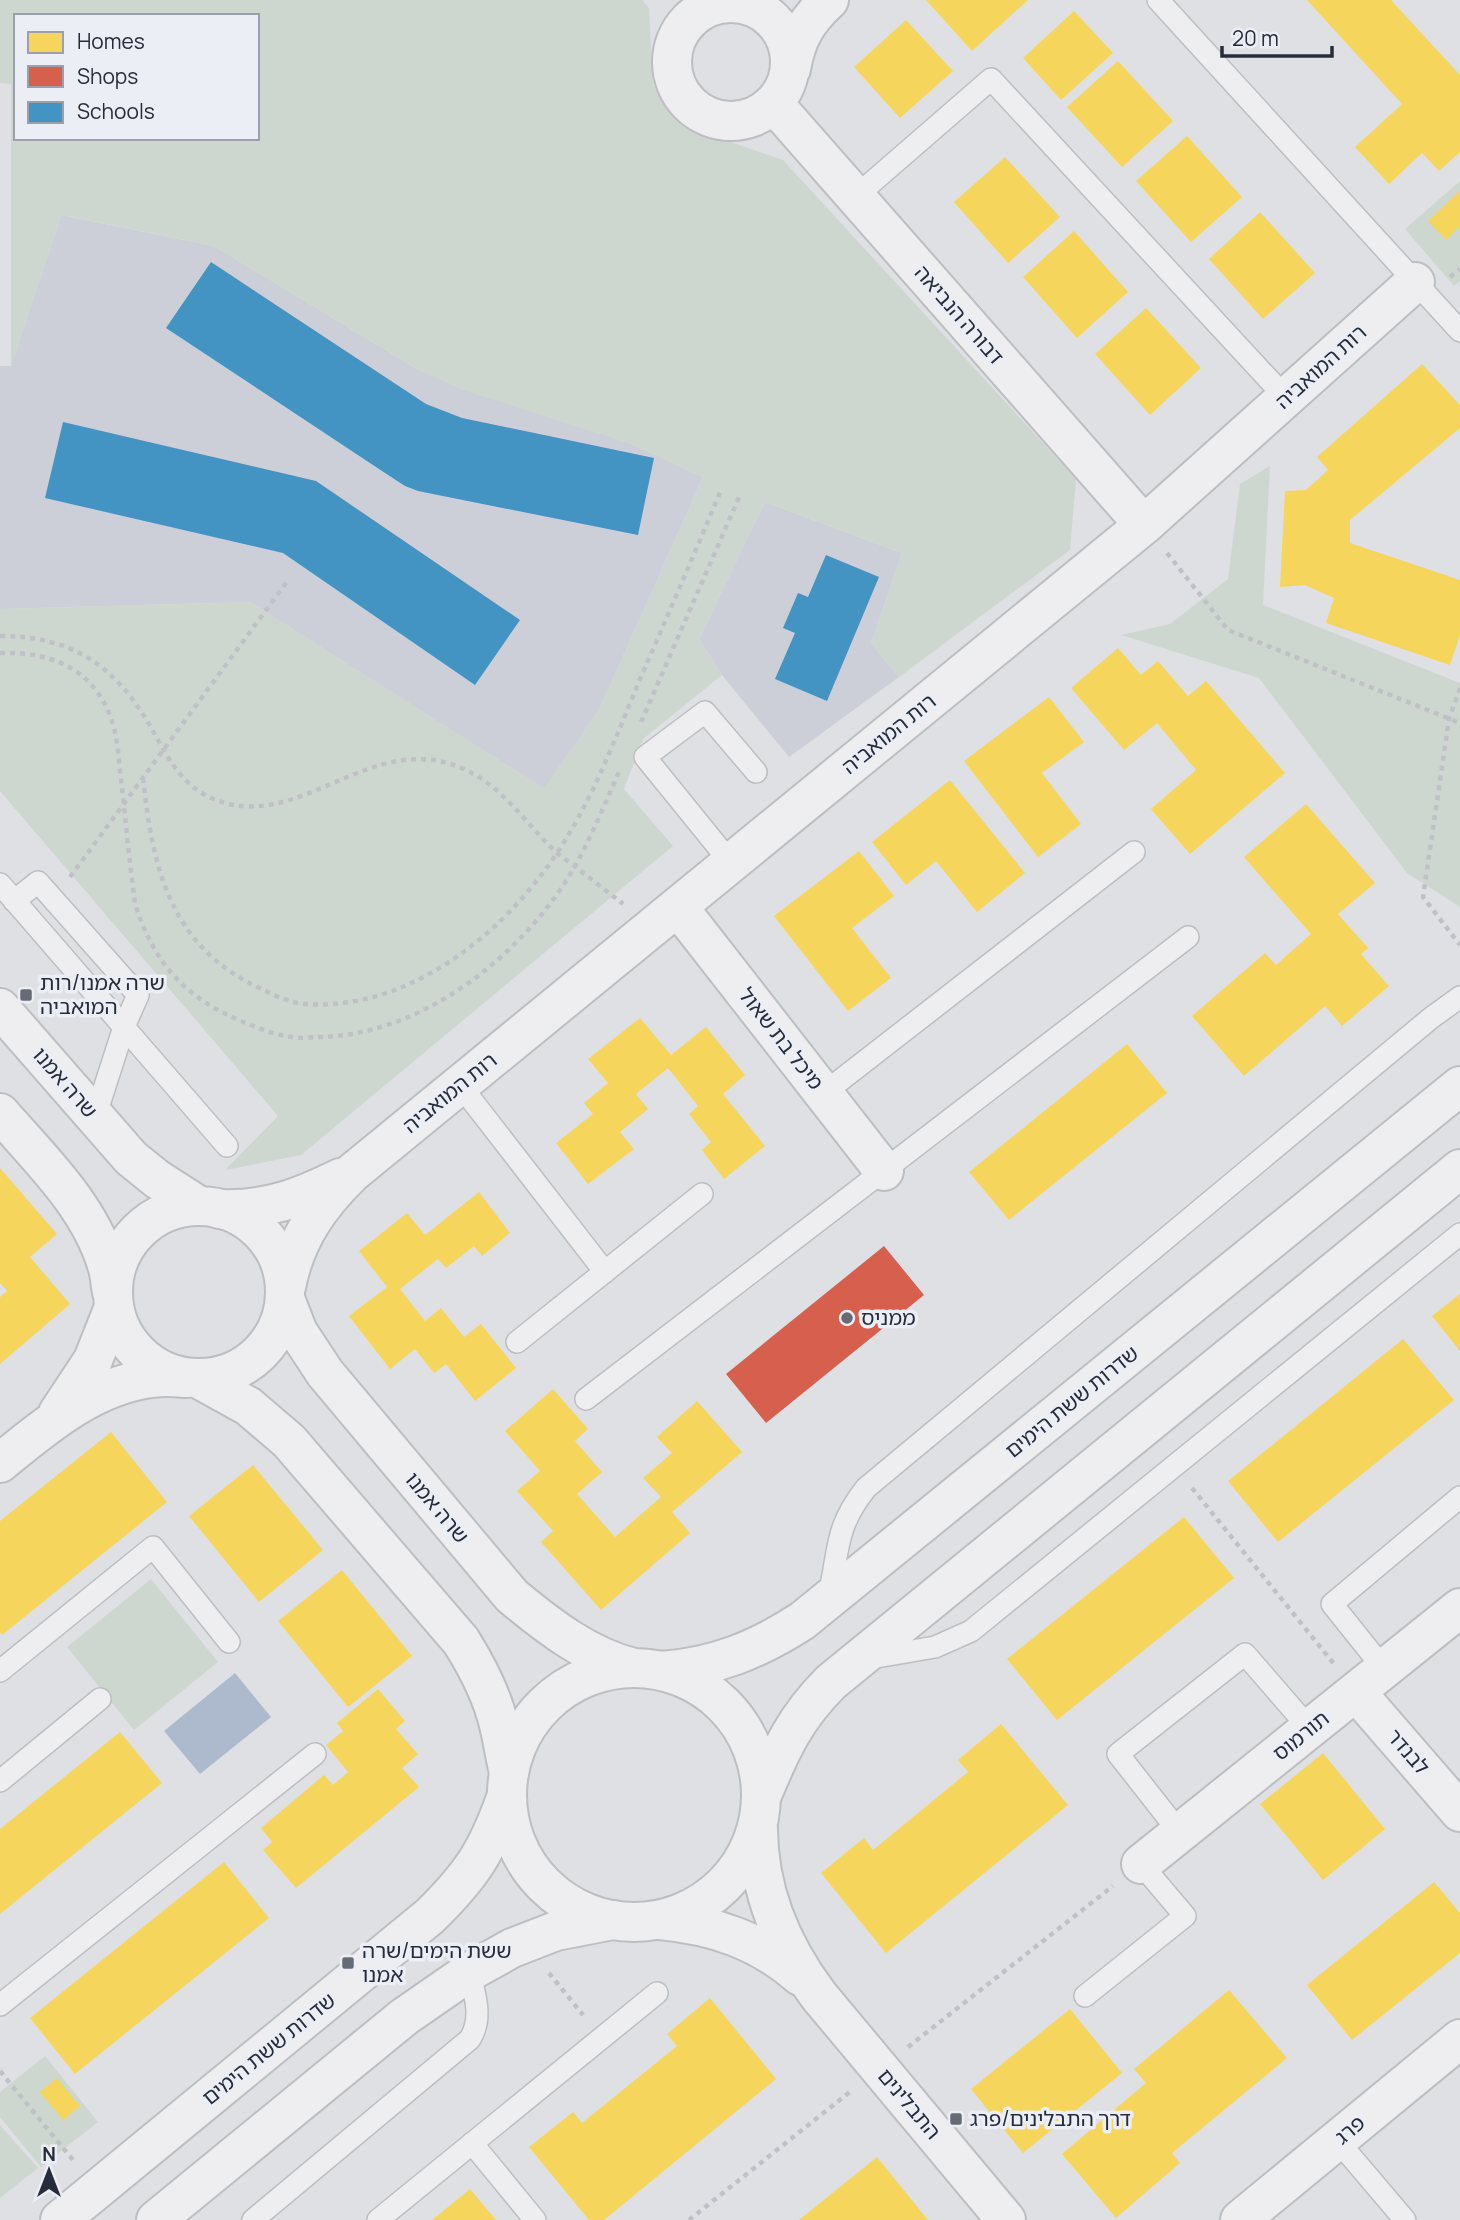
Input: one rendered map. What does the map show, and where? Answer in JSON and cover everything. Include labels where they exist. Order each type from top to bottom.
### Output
[{"type":"street","points":[[782,88],[788,44],[780,27],[759,10],[738,1],[713,6],[696,14],[680,10],[672,62],[675,81],[689,104],[713,118],[731,121],[750,118],[782,88],[802,31],[829,0]]},
{"type":"street","name":"דבורה הנביאה","points":[[782,88],[855,197],[1144,525]]},
{"type":"street","name":"רות המואביה","points":[[286,1294],[292,1261],[307,1226],[322,1203],[352,1173],[1144,525],[1415,282]]},
{"type":"street","name":"מיכל בת שאול","points":[[665,917],[824,1093],[884,1171]]},
{"type":"street","name":"שרה אמנו","points":[[0,1008],[140,1166],[209,1207]]},
{"type":"street","name":"שדרות ששת הימים","points":[[60,2220],[355,1979],[446,1900],[484,1852],[521,1737],[532,1720],[552,1699],[576,1682],[594,1675],[679,1670],[715,1662],[755,1649],[802,1621],[1460,1086]]},
{"type":"street","points":[[0,1113],[64,1186],[84,1216],[107,1265],[122,1332],[138,1353],[159,1369],[192,1378],[248,1406],[289,1441],[461,1641],[475,1664],[499,1724],[508,1784],[509,1815],[521,1853],[532,1870],[552,1891],[576,1907],[613,1920]]},
{"type":"street","points":[[156,2220],[404,2017],[469,1972],[524,1943],[556,1931],[613,1920],[655,1920],[674,1915],[693,1907],[724,1884],[747,1853],[782,1746],[819,1694],[1460,1169]]},
{"type":"street","name":"רות המואביה","points":[[209,1207],[250,1209],[277,1204],[303,1196],[352,1173]]},
{"type":"street","points":[[0,1463],[53,1420],[97,1395],[156,1377],[227,1375],[260,1353],[276,1332],[285,1312],[286,1294],[282,1265],[260,1231],[239,1216],[209,1207],[185,1207],[159,1216],[138,1231],[117,1265],[113,1300],[98,1348],[87,1372],[53,1420]]},
{"type":"street","name":"שרה אמנו","points":[[286,1294],[298,1332],[324,1373],[513,1596],[566,1638],[619,1664],[674,1675],[701,1687],[724,1705],[737,1720],[755,1755],[760,1774],[760,1809]]},
{"type":"street","name":"תורמוס","points":[[1141,1864],[1460,1608]]},
{"type":"street","name":"לבנדר","points":[[1370,1680],[1460,1812]]},
{"type":"street","name":"התבלינים","points":[[760,1809],[761,1860],[773,1914],[797,1964],[819,1996],[1003,2217]]},
{"type":"street","name":"התבלינים","points":[[655,1920],[702,1926],[753,1943],[786,1964],[819,1996]]},
{"type":"street","name":"פרג","points":[[1240,2220],[1460,2039]]},
{"type":"lane","points":[[1158,0],[1460,331]]},
{"type":"lane","points":[[855,197],[991,79],[1286,398]]},
{"type":"lane","points":[[731,863],[645,757],[705,712],[756,772]]},
{"type":"lane","points":[[824,1093],[1134,852]]},
{"type":"lane","points":[[14,901],[38,882],[138,995],[124,1027],[95,1117]]},
{"type":"lane","points":[[0,884],[227,1146]]},
{"type":"lane","points":[[586,1399],[1188,937]]},
{"type":"lane","points":[[828,1601],[837,1542],[844,1521],[866,1488],[1431,1018],[1460,997]]},
{"type":"lane","points":[[460,1085],[605,1272]]},
{"type":"lane","points":[[517,1342],[702,1194]]},
{"type":"lane","points":[[856,1661],[935,1647],[971,1631],[1460,1234]]},
{"type":"lane","points":[[1370,1680],[1332,1604],[1460,1497]]},
{"type":"lane","points":[[0,1671],[153,1547],[229,1642]]},
{"type":"lane","points":[[1181,1833],[1118,1754],[1245,1654],[1310,1729]]},
{"type":"lane","points":[[0,1781],[100,1699]]},
{"type":"lane","points":[[0,2005],[316,1754]]},
{"type":"lane","points":[[1085,1996],[1185,1916],[1141,1864]]},
{"type":"lane","points":[[253,2220],[470,2039],[476,2026],[477,2012],[469,1972]]},
{"type":"lane","points":[[378,2220],[657,1993]]},
{"type":"lane","points":[[1337,2140],[1405,2220]]},
{"type":"lane","points":[[472,2143],[535,2220]]},
{"type":"path","points":[[143,778],[148,827],[156,863],[167,893],[180,919],[195,940],[231,973],[251,985],[295,1002],[338,1004],[380,996],[428,975],[455,959],[488,933],[545,871],[567,838],[599,776],[721,490]]},
{"type":"path","points":[[637,731],[740,495]]},
{"type":"path","points":[[1144,525],[1228,630],[1460,723]]},
{"type":"path","points":[[53,900],[289,579]]},
{"type":"path","points":[[0,636],[51,640],[77,651],[102,667],[130,695],[174,767],[197,789],[217,800],[242,806],[281,803],[362,770],[393,761],[420,758],[444,762],[466,770],[486,782],[523,815],[556,852],[575,866],[665,917]]},
{"type":"path","points":[[0,653],[21,652],[58,661],[93,686],[110,714],[115,732],[135,904],[149,940],[167,970],[183,987],[222,1013],[293,1038],[333,1037],[371,1030],[444,998],[477,976],[543,912],[575,866],[620,768]]},
{"type":"path","points":[[1460,688],[1449,719],[1423,897],[1460,945]]},
{"type":"path","points":[[1175,1466],[1370,1680]]},
{"type":"path","points":[[689,2220],[1141,1864]]},
{"type":"path","points":[[524,1943],[602,2038]]},
{"type":"path","points":[[0,2071],[97,2190]]},
{"type":"shaded area","points":[[0,0],[642,0],[649,8],[653,85],[684,126],[783,160],[1076,479],[1070,550],[899,677],[871,643],[902,553],[765,502],[699,639],[722,675],[643,739],[624,789],[673,846],[301,1155],[225,1170],[278,1116],[0,791],[0,609],[250,602],[544,788],[599,710],[703,477],[632,444],[463,390],[417,369],[214,246],[62,215],[11,366],[11,84],[0,83]]},
{"type":"shaded area","points":[[1460,181],[1460,281],[1454,286],[1405,229]]},
{"type":"shaded area","points":[[61,215],[214,246],[417,369],[632,444],[703,477],[599,710],[544,789],[250,602],[0,609],[0,366],[11,366]]},
{"type":"shaded area","points":[[1270,466],[1263,605],[1460,683],[1460,907],[1407,873],[1259,678],[1121,635],[1170,624],[1228,579],[1240,484]]},
{"type":"shaded area","points":[[765,502],[902,553],[871,643],[899,677],[789,757],[722,675],[699,639]]},
{"type":"shaded area","points":[[151,1579],[218,1662],[134,1730],[67,1647]]},
{"type":"shaded area","points":[[45,2056],[98,2122],[41,2167],[0,2117],[0,2092]]},
{"type":"shaded area","points":[[0,2125],[38,2168],[0,2198]]},
{"type":"water","points":[[235,1673],[271,1717],[200,1774],[164,1731]]},
{"type":"building: Homes","points":[[926,0],[1028,0],[972,51]]},
{"type":"building: Homes","points":[[1307,0],[1391,0],[1460,75],[1460,152],[1439,171],[1422,153],[1389,184],[1355,147],[1402,104]]},
{"type":"building: Homes","points":[[1074,11],[1113,53],[1061,100],[1023,58]]},
{"type":"building: Homes","points":[[906,20],[953,71],[900,118],[854,67]]},
{"type":"building: Homes","points":[[1118,61],[1173,121],[1122,167],[1067,107]]},
{"type":"building: Homes","points":[[1187,136],[1242,197],[1191,242],[1136,181]]},
{"type":"building: Homes","points":[[1005,157],[1060,217],[1008,263],[954,202]]},
{"type":"building: Homes","points":[[1460,191],[1460,226],[1446,240],[1428,221]]},
{"type":"building: Homes","points":[[1260,212],[1315,273],[1263,319],[1209,259]]},
{"type":"building: Homes","points":[[1074,231],[1128,292],[1077,338],[1023,277]]},
{"type":"building: Homes","points":[[1146,308],[1201,368],[1150,415],[1095,354]]},
{"type":"building: Homes","points":[[1422,364],[1460,405],[1460,428],[1350,520],[1350,543],[1460,580],[1460,635],[1450,665],[1326,623],[1334,598],[1305,585],[1280,587],[1285,491],[1306,490],[1328,470],[1317,457]]},
{"type":"building: Homes","points":[[1118,648],[1141,675],[1158,661],[1188,696],[1206,681],[1285,773],[1190,854],[1151,809],[1196,770],[1157,723],[1124,750],[1071,688]]},
{"type":"building: Homes","points":[[1049,697],[1084,742],[1042,773],[1081,824],[1038,857],[964,761]]},
{"type":"building: Homes","points":[[950,780],[1025,873],[977,912],[936,861],[906,885],[872,842]]},
{"type":"building: Homes","points":[[1306,804],[1375,883],[1338,914],[1368,948],[1361,954],[1389,986],[1342,1026],[1325,1006],[1244,1076],[1192,1016],[1265,953],[1276,965],[1311,934],[1244,857]]},
{"type":"building: Homes","points":[[859,851],[894,896],[852,928],[891,978],[848,1011],[774,916]]},
{"type":"building: Homes","points":[[640,1018],[671,1055],[706,1027],[745,1075],[723,1094],[765,1146],[724,1179],[702,1150],[711,1142],[689,1114],[698,1106],[668,1068],[636,1094],[648,1109],[620,1132],[634,1149],[588,1184],[556,1143],[593,1114],[584,1103],[608,1083],[588,1059]]},
{"type":"building: Homes","points":[[1127,1044],[1167,1093],[1009,1220],[969,1172]]},
{"type":"building: Homes","points":[[0,1168],[57,1234],[30,1257],[70,1304],[0,1364],[0,1297],[7,1291],[0,1283]]},
{"type":"building: Homes","points":[[479,1192],[510,1233],[482,1256],[474,1246],[446,1268],[438,1259],[400,1289],[425,1321],[441,1308],[464,1337],[481,1324],[516,1368],[475,1401],[446,1364],[434,1373],[415,1349],[390,1369],[349,1316],[387,1287],[359,1251],[407,1213],[425,1235]]},
{"type":"building: Homes","points":[[1460,1294],[1460,1351],[1432,1316]]},
{"type":"building: Homes","points":[[1403,1339],[1454,1400],[1278,1542],[1228,1481]]},
{"type":"building: Homes","points":[[553,1389],[588,1429],[575,1441],[602,1472],[577,1494],[615,1537],[661,1497],[643,1478],[672,1453],[657,1437],[697,1401],[742,1452],[672,1512],[690,1533],[601,1610],[541,1542],[553,1531],[517,1491],[540,1471],[505,1431]]},
{"type":"building: Homes","points":[[111,1432],[167,1502],[2,1635],[0,1521]]},
{"type":"building: Homes","points":[[253,1465],[323,1550],[259,1602],[189,1516]]},
{"type":"building: Homes","points":[[1184,1517],[1234,1578],[1057,1720],[1007,1659]]},
{"type":"building: Homes","points":[[342,1570],[412,1656],[348,1707],[278,1621]]},
{"type":"building: Homes","points":[[378,1689],[405,1721],[396,1729],[418,1754],[402,1768],[419,1787],[296,1888],[263,1850],[272,1842],[261,1828],[324,1775],[333,1785],[348,1772],[326,1745],[343,1731],[337,1723]]},
{"type":"building: Homes","points":[[1001,1724],[1068,1805],[886,1953],[821,1873],[864,1838],[873,1850],[968,1772],[958,1760]]},
{"type":"building: Homes","points":[[120,1732],[162,1783],[0,1914],[0,1829]]},
{"type":"building: Homes","points":[[1323,1753],[1385,1829],[1323,1880],[1260,1804]]},
{"type":"building: Homes","points":[[224,1862],[269,1918],[75,2074],[30,2018]]},
{"type":"building: Homes","points":[[1434,1882],[1460,1913],[1460,1953],[1352,2040],[1307,1985]]},
{"type":"building: Homes","points":[[1229,1990],[1287,2058],[1172,2153],[1180,2163],[1116,2218],[1062,2154],[1146,2083],[1134,2069]]},
{"type":"building: Homes","points":[[710,1998],[776,2079],[604,2220],[589,2220],[529,2147],[573,2112],[582,2123],[677,2046],[667,2034]]},
{"type":"building: Homes","points":[[1070,2009],[1122,2073],[1023,2153],[971,2089]]},
{"type":"building: Homes","points":[[57,2078],[80,2106],[63,2120],[40,2092]]},
{"type":"building: Homes","points":[[877,2157],[928,2220],[799,2220]]},
{"type":"building: Homes","points":[[470,2189],[496,2220],[432,2220]]},
{"type":"building: Shops","points":[[884,1246],[924,1295],[766,1423],[726,1374]]},
{"type":"building: Schools","points":[[211,262],[426,404],[462,418],[654,458],[638,535],[418,491],[405,486],[166,328]]},
{"type":"building: Schools","points":[[63,422],[316,481],[520,620],[475,685],[283,553],[45,498]]},
{"type":"building: Schools","points":[[826,555],[879,577],[827,701],[775,679],[795,633],[783,628],[798,593],[808,597]]},
{"type":"place","name":"שרה אמנו/רות המואביה","points":[[26,995]]},
{"type":"place","name":"ממניס","points":[[847,1318]]},
{"type":"place","name":"ששת הימים/שרה אמנו","points":[[348,1963]]},
{"type":"place","name":"דרך התבלינים/פרג","points":[[956,2119]]}]
